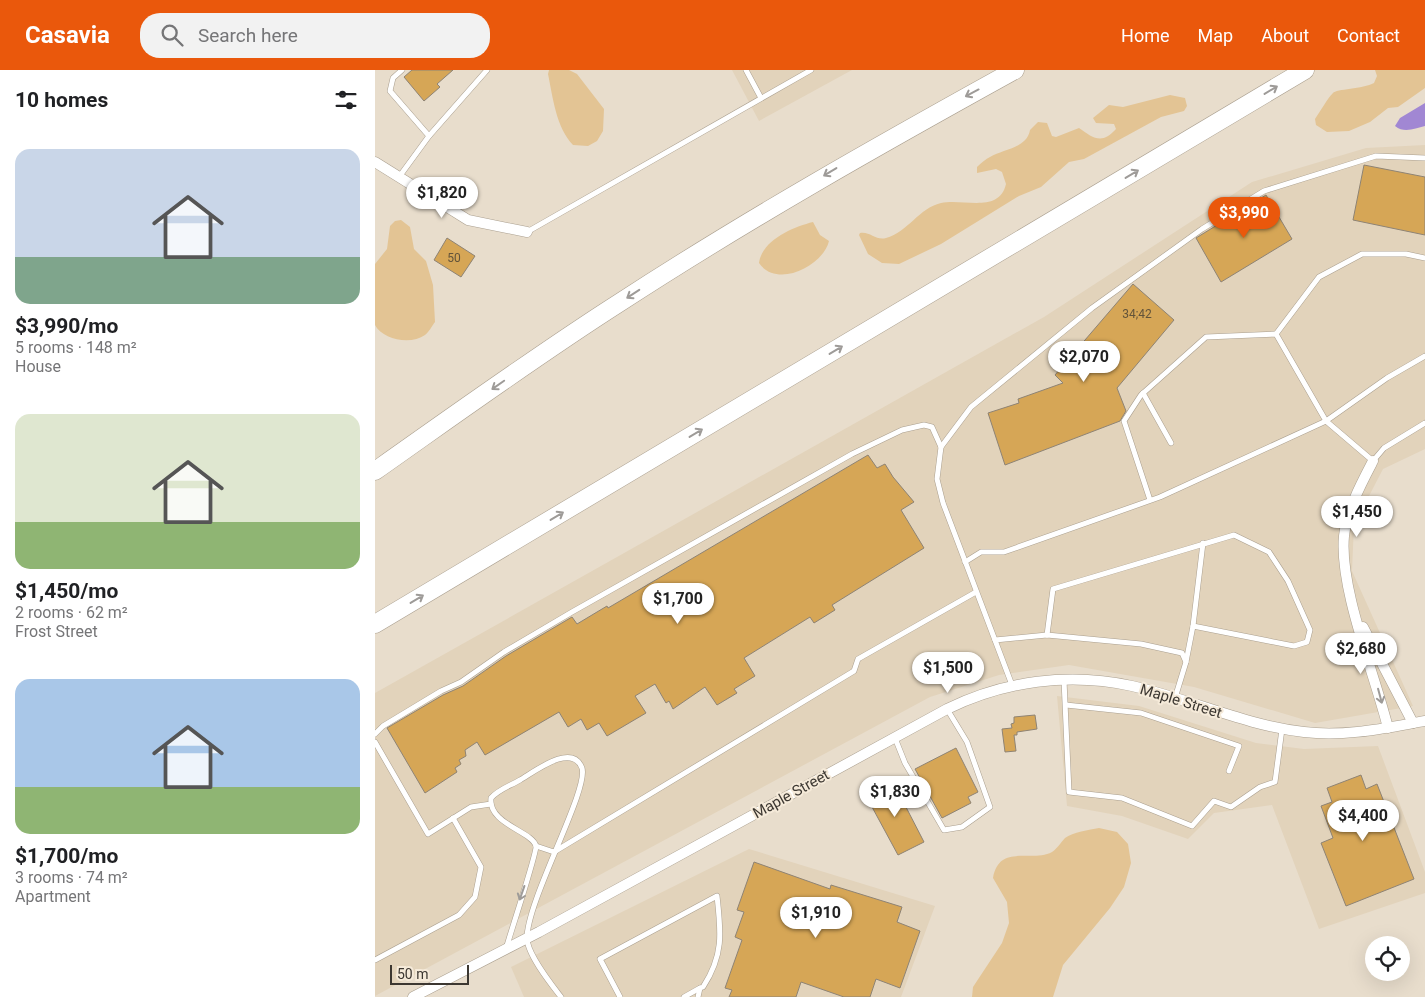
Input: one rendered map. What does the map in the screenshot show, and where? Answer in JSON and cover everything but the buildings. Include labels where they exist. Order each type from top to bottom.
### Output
[{"type":"highway","points":[[375,471],[549,349],[680,263],[876,145],[1015,70]]},
{"type":"highway","points":[[375,624],[1305,70]]},
{"type":"street","points":[[375,162],[468,220],[527,232]]},
{"type":"street","points":[[1373,462],[1352,506],[1344,535],[1346,573],[1356,616],[1389,728]]},
{"type":"street","points":[[1356,616],[1381,658],[1413,723]]},
{"type":"street","name":"Maple Street","points":[[413,997],[527,939],[947,709],[978,695],[1012,685],[1064,680],[1108,682],[1131,686],[1282,728],[1333,734],[1389,728],[1425,721]]},
{"type":"lane","points":[[402,70],[393,78],[390,92],[429,136]]},
{"type":"lane","points":[[399,178],[429,136],[487,70]]},
{"type":"lane","points":[[747,70],[761,98]]},
{"type":"lane","points":[[527,232],[811,70]]},
{"type":"lane","points":[[1012,685],[943,503],[937,479],[941,447],[971,407],[1092,308],[1202,229],[1264,191],[1376,156],[1425,158]]},
{"type":"lane","points":[[1276,334],[1319,277],[1362,254],[1405,254],[1425,258]]},
{"type":"lane","points":[[1150,500],[1124,421],[1143,393],[1206,337],[1276,334]]},
{"type":"lane","points":[[1276,334],[1326,421],[1373,462],[1384,448],[1425,423]]},
{"type":"lane","points":[[965,562],[981,552],[1004,552],[1150,500],[1326,421],[1387,378],[1425,356]]},
{"type":"lane","points":[[1143,393],[1171,443]]},
{"type":"lane","points":[[375,734],[383,726],[441,691],[461,682],[504,652],[572,612],[851,454],[902,430],[924,424],[932,427],[941,447]]},
{"type":"lane","points":[[1047,636],[1053,589],[1234,535],[1269,552],[1288,581],[1311,630],[1307,642],[1294,646],[1193,626]]},
{"type":"lane","points":[[1174,698],[1187,662],[1203,543]]},
{"type":"lane","points":[[536,846],[554,852],[854,672],[858,659],[976,592]]},
{"type":"lane","points":[[995,640],[1047,636],[1141,644],[1182,653],[1187,662]]},
{"type":"lane","points":[[1064,680],[1069,792],[1122,798],[1192,826],[1214,802],[1231,807],[1260,787],[1275,782],[1282,728]]},
{"type":"lane","points":[[1065,705],[1141,713],[1239,746],[1229,771]]},
{"type":"lane","points":[[895,737],[905,763],[944,830],[962,827],[989,807],[967,742],[947,709]]},
{"type":"lane","points":[[375,742],[428,834],[471,807],[491,804]]},
{"type":"lane","points":[[506,950],[520,899],[536,855],[536,846],[533,841],[498,816],[491,804],[491,798],[554,760],[566,757],[574,759],[581,766],[583,776],[532,910],[527,939],[529,949],[561,997]]},
{"type":"lane","points":[[375,960],[459,915],[475,898],[481,867],[453,818]]},
{"type":"lane","points":[[620,997],[600,959],[717,896],[721,924],[718,954],[714,968],[703,987],[684,997]]},
{"type":"lane","points":[[697,997],[700,988]]},
{"type":"shaded area","points":[[549,70],[569,70],[577,74],[604,109],[603,131],[597,141],[588,146],[573,145],[567,138],[556,112],[548,74]]},
{"type":"shaded area","points":[[732,70],[852,70],[759,121]]},
{"type":"shaded area","points":[[1375,70],[1425,70],[1425,88],[1398,107],[1388,108],[1370,122],[1349,131],[1327,132],[1316,125],[1315,119],[1333,93],[1374,83],[1377,76]]},
{"type":"shaded area","points":[[1170,95],[1185,98],[1187,106],[1184,111],[1161,117],[1084,159],[1069,162],[1041,187],[1019,196],[941,244],[899,264],[882,263],[868,254],[859,235],[860,233],[867,233],[882,239],[886,238],[901,231],[926,210],[941,203],[979,203],[996,199],[1002,193],[1006,184],[1002,172],[996,169],[977,173],[977,167],[990,157],[1020,144],[1038,122],[1047,123],[1052,136],[1056,137],[1079,128],[1093,137],[1102,138],[1111,134],[1116,129],[1114,124],[1096,123],[1093,118],[1109,105],[1123,107]]},
{"type":"shaded area","points":[[1425,103],[1425,126],[1403,130],[1395,126],[1400,118]]},
{"type":"shaded area","points":[[1425,145],[1425,449],[1383,469],[1354,525],[1352,571],[1413,706],[1315,723],[1194,687],[1069,665],[999,675],[930,697],[375,996],[375,693],[1044,317],[1252,182],[1366,148]]},
{"type":"shaded area","points":[[401,220],[410,227],[414,249],[426,261],[433,285],[435,322],[425,335],[412,340],[391,337],[384,334],[375,325],[375,264],[387,249],[390,226],[395,221]]},
{"type":"shaded area","points":[[813,222],[820,235],[829,241],[818,259],[809,266],[787,274],[777,274],[767,271],[759,263],[761,255],[772,241],[788,231]]},
{"type":"shaded area","points":[[1057,696],[1139,706],[1256,743],[1304,749],[1378,746],[1425,872],[1425,893],[1319,929],[1272,805],[1214,813],[1188,839],[1122,816],[1067,806]]},
{"type":"shaded area","points":[[1099,828],[1117,832],[1128,844],[1131,863],[1124,887],[1110,908],[1063,965],[1053,997],[972,997],[973,987],[1002,943],[1009,923],[1007,902],[993,878],[996,867],[1009,857],[1044,855],[1052,852],[1068,836]]},
{"type":"shaded area","points":[[749,849],[935,906],[901,997],[524,997],[511,967]]}]
